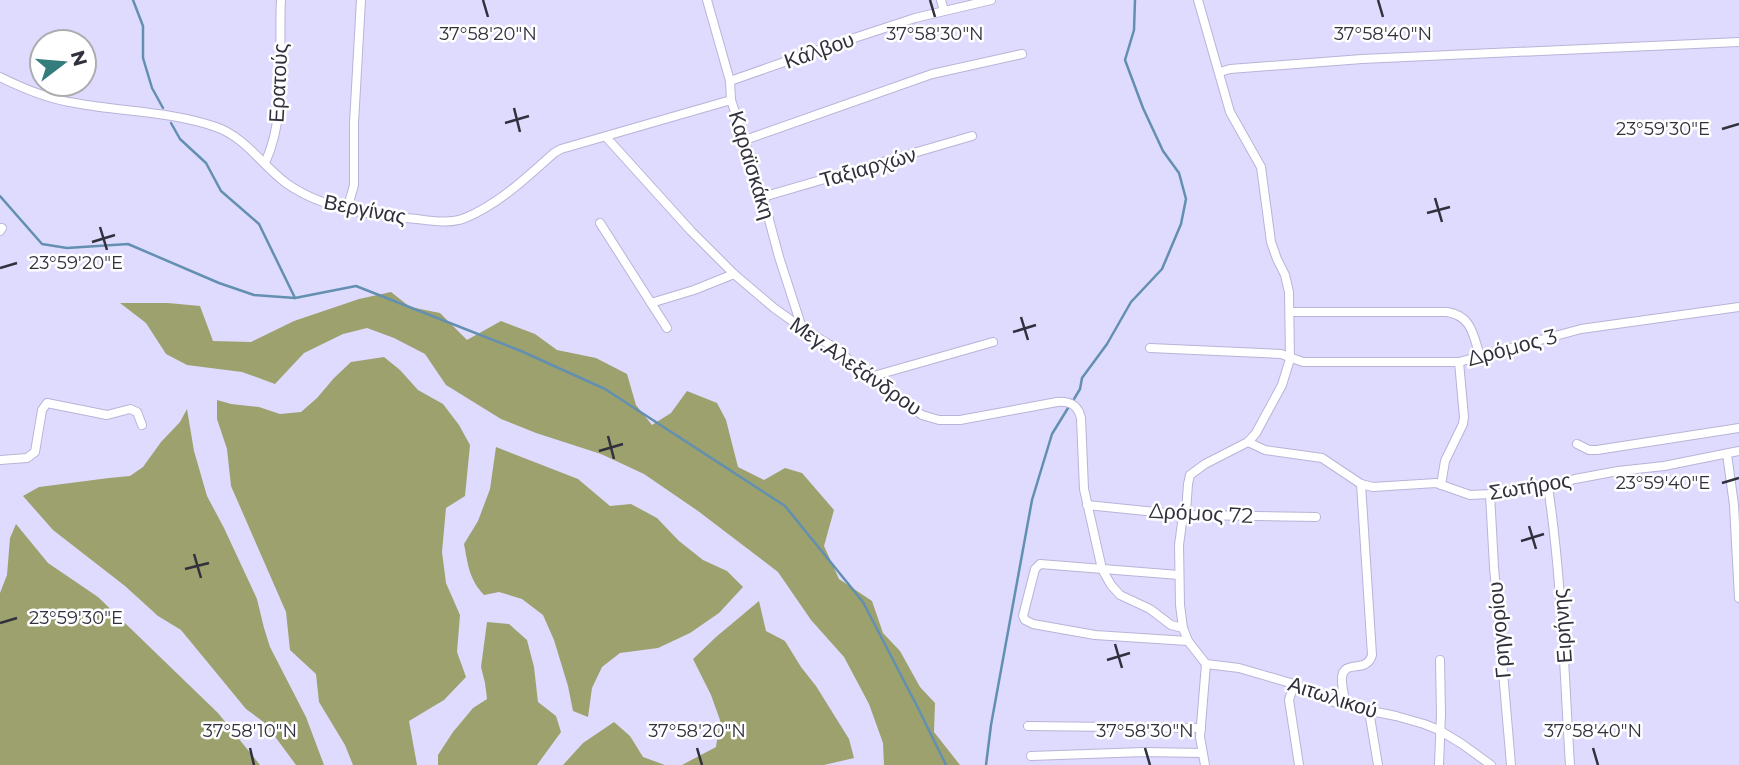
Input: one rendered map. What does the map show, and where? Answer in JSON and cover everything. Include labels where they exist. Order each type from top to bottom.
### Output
[{"type":"street","name":"Ερατούς","points":[[265,163],[272,148],[278,112],[281,0]]},
{"type":"street","points":[[347,210],[354,185],[354,123],[361,0]]},
{"type":"street","name":"Καραϊσκάκη","points":[[707,0],[730,81],[731,100],[764,197],[779,257],[802,328]]},
{"type":"street","points":[[941,0],[944,11]]},
{"type":"street","name":"Κάλβου","points":[[730,81],[915,18],[991,0]]},
{"type":"street","points":[[1198,0],[1230,112],[1261,167],[1271,242],[1285,275],[1291,312],[1282,385],[1256,433],[1248,442],[1205,464],[1191,475],[1188,484],[1179,545],[1179,575],[1183,628],[1188,641],[1206,664],[1201,728],[1205,765]]},
{"type":"street","points":[[1220,72],[1362,59],[1739,42]]},
{"type":"street","points":[[746,140],[932,74],[1022,54]]},
{"type":"street","name":"Βεργίνας","points":[[0,77],[50,98],[186,118],[219,128],[232,135],[286,183],[316,200],[347,210],[454,221],[484,209],[561,149],[731,100]]},
{"type":"street","name":"Ταξιαρχών","points":[[764,197],[972,136]]},
{"type":"street","name":"Μεγ.Αλεξάνδρου","points":[[606,137],[734,274],[774,309],[835,348],[904,404],[922,415],[939,420],[970,419],[1057,402],[1074,405],[1080,418],[1084,489],[1102,569],[1120,595],[1150,610],[1171,625],[1183,628]]},
{"type":"street","points":[[600,223],[667,328]]},
{"type":"street","points":[[651,303],[734,274]]},
{"type":"street","name":"Δρόμος 3","points":[[1150,348],[1287,357],[1303,362],[1459,362],[1581,329],[1739,307]]},
{"type":"street","points":[[1291,312],[1455,313],[1468,323],[1480,356]]},
{"type":"street","points":[[870,377],[993,342]]},
{"type":"street","points":[[1441,485],[1445,461],[1464,417],[1459,362]]},
{"type":"street","points":[[0,460],[27,458],[35,452],[43,410],[47,403],[107,415],[130,409],[137,412],[142,425]]},
{"type":"street","points":[[1577,444],[1597,450],[1739,428]]},
{"type":"street","points":[[1248,442],[1265,450],[1322,458],[1361,484],[1372,655],[1366,664],[1350,667],[1343,672],[1346,706]]},
{"type":"street","name":"Σωτήρος","points":[[1361,484],[1373,487],[1423,483],[1441,485],[1470,495],[1490,494],[1548,487],[1575,479],[1664,466],[1739,451]]},
{"type":"street","points":[[1727,454],[1734,505],[1739,598]]},
{"type":"street","name":"Ειρήνης","points":[[1548,487],[1556,544],[1570,765]]},
{"type":"street","name":"Γρηγορίου","points":[[1490,494],[1511,765]]},
{"type":"street","name":"Δρόμος 72","points":[[1087,505],[1185,515],[1316,517]]},
{"type":"street","points":[[1179,575],[1042,564],[1035,569],[1023,613],[1025,620],[1033,624],[1095,635],[1188,641]]},
{"type":"street","points":[[1439,765],[1440,660]]},
{"type":"street","name":"Αιτωλικού","points":[[1206,664],[1239,668],[1294,684],[1315,696],[1346,706],[1396,716],[1439,730],[1492,765]]},
{"type":"street","points":[[1294,684],[1289,700],[1299,765]]},
{"type":"street","points":[[1369,711],[1378,765]]},
{"type":"street","points":[[1028,726],[1201,728]]},
{"type":"street","points":[[1031,756],[1202,753]]},
{"type":"green space","points":[[391,292],[410,307],[440,313],[467,340],[501,321],[535,334],[557,350],[596,358],[627,374],[636,405],[652,425],[671,413],[687,391],[717,403],[726,420],[738,467],[764,480],[785,468],[802,473],[834,510],[824,546],[839,579],[872,601],[883,633],[900,651],[920,687],[935,703],[934,732],[960,765],[884,765],[883,743],[869,704],[844,657],[811,620],[778,572],[644,474],[601,454],[501,419],[446,385],[425,354],[367,328],[343,334],[304,353],[275,384],[242,372],[187,365],[166,354],[146,323],[120,303],[200,306],[213,341],[251,342],[294,321],[359,299]]},
{"type":"green space","points":[[384,357],[418,390],[443,404],[470,445],[465,496],[446,508],[442,552],[446,583],[460,615],[457,652],[466,677],[444,700],[409,721],[417,765],[353,765],[345,745],[319,702],[316,674],[290,650],[286,612],[231,486],[227,449],[217,419],[217,400],[259,407],[280,414],[301,412],[351,362]]},
{"type":"green space","points":[[187,409],[194,451],[207,496],[257,599],[270,647],[306,717],[324,765],[296,765],[265,723],[246,709],[181,630],[158,616],[125,586],[53,530],[23,496],[39,487],[130,476],[143,467],[180,422]]},
{"type":"green space","points":[[496,447],[578,479],[610,506],[631,504],[657,518],[679,541],[703,560],[727,571],[743,587],[719,613],[690,633],[658,648],[620,653],[602,667],[592,688],[588,717],[573,711],[554,640],[543,615],[522,599],[499,592],[484,595],[470,571],[464,544],[478,521],[490,489]]},
{"type":"green space","points":[[16,524],[48,563],[98,597],[218,713],[260,765],[0,765],[0,593],[7,575],[10,538]]},
{"type":"green space","points":[[759,601],[766,631],[785,641],[849,739],[854,758],[824,765],[682,765],[716,747],[720,720],[693,659]]},
{"type":"green space","points":[[487,622],[509,624],[527,640],[534,667],[538,702],[556,716],[561,732],[537,765],[438,765],[438,755],[453,732],[473,708],[487,699],[481,667]]},
{"type":"green space","points":[[614,722],[630,736],[643,757],[665,765],[563,765],[583,743]]},
{"type":"waterway","points":[[133,0],[143,26],[143,58],[152,88],[163,108]]},
{"type":"waterway","points":[[1074,399],[1082,378],[1107,344],[1131,302],[1162,269],[1181,224],[1186,199],[1179,173],[1163,151],[1125,60],[1134,30],[1135,0]]},
{"type":"waterway","points":[[171,123],[180,139],[206,163],[221,191],[259,224],[295,298]]},
{"type":"waterway","points":[[0,196],[42,244],[67,248],[128,244],[254,295],[295,298],[356,286],[521,351],[605,389],[785,506],[863,602],[946,765]]},
{"type":"waterway","points":[[986,765],[1032,500],[1052,434],[1068,408]]}]
